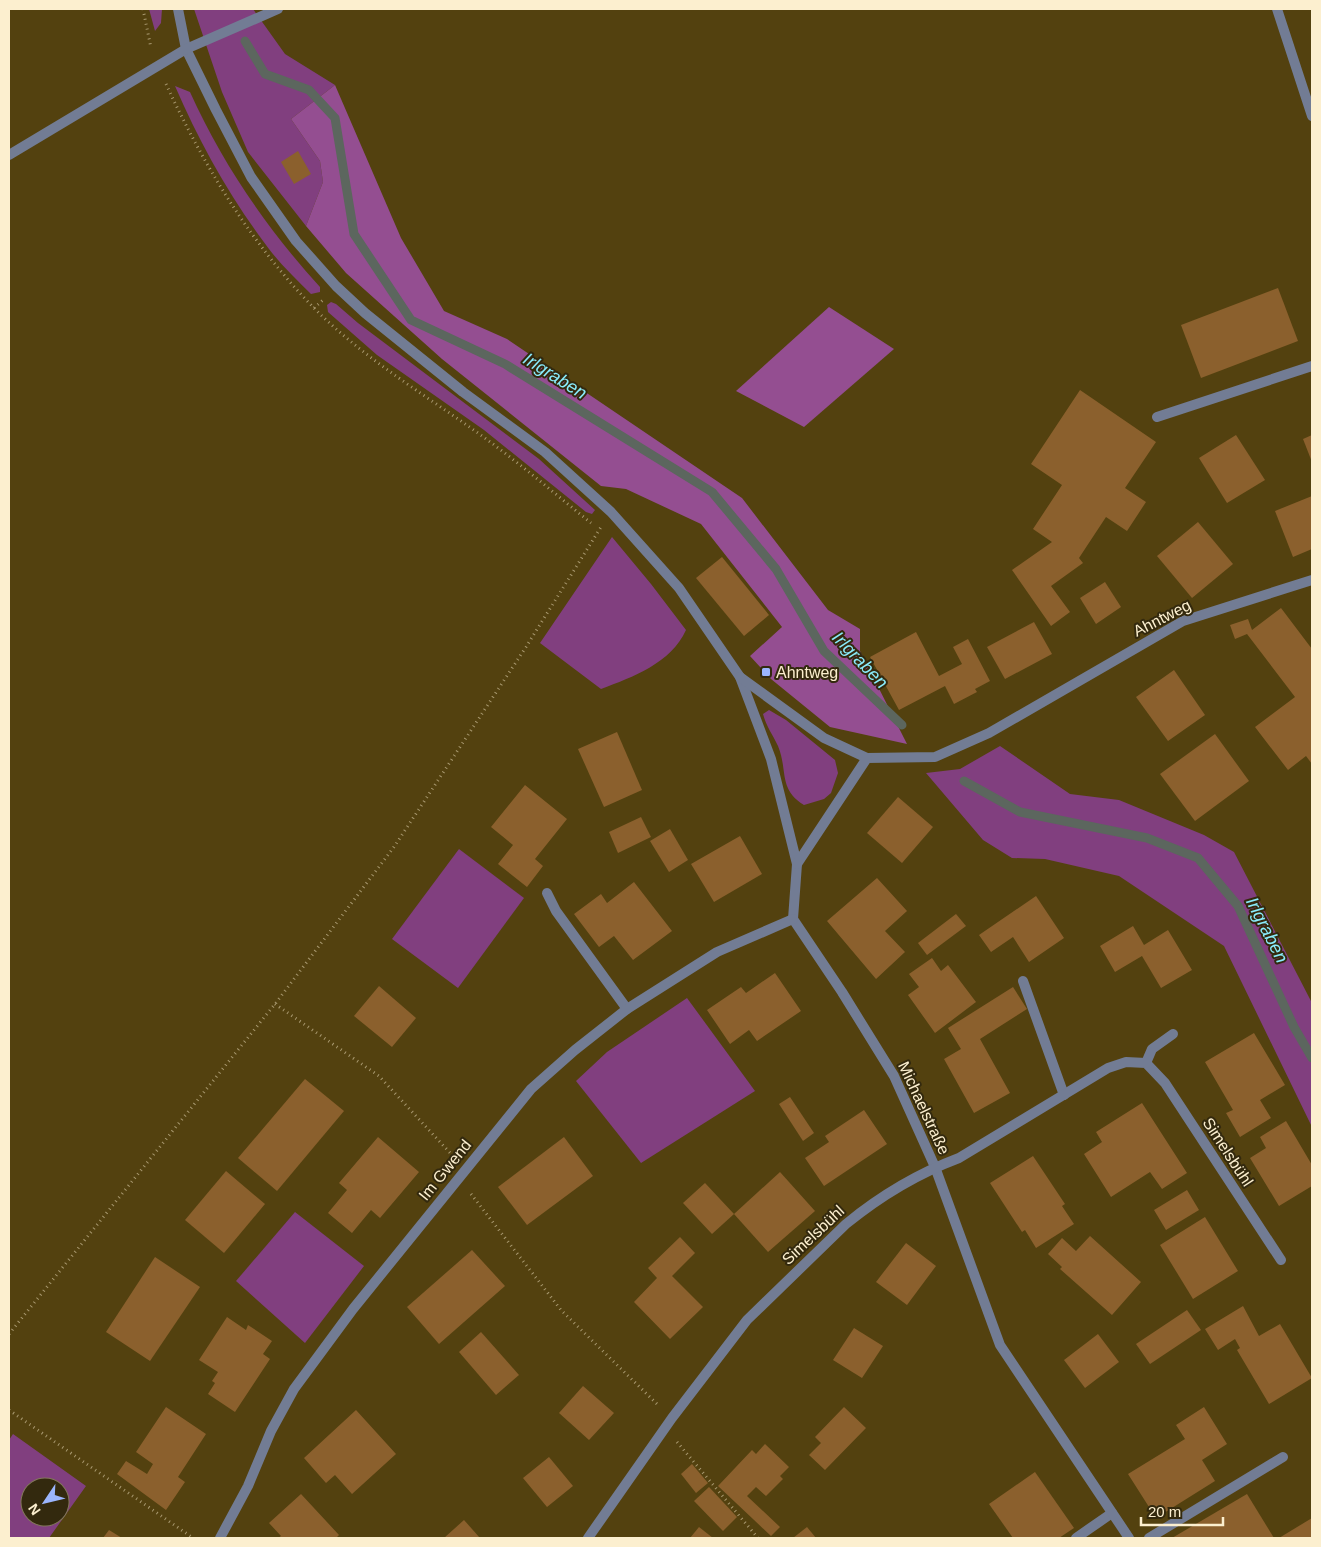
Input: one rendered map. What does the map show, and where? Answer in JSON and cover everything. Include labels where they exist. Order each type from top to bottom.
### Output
[{"type":"street","points":[[178,9],[186,49],[251,177],[296,241],[336,286],[364,313],[463,392],[545,452],[611,512],[679,588],[740,677],[772,759],[797,864],[793,919]]},
{"type":"street","points":[[9,155],[186,49],[278,9]]},
{"type":"street","points":[[1277,9],[1312,116]]},
{"type":"street","points":[[1157,417],[1312,366]]},
{"type":"street","name":"Ahntweg","points":[[740,677],[824,738],[867,758],[935,757],[989,734],[1183,621],[1312,580]]},
{"type":"street","points":[[797,864],[867,758]]},
{"type":"street","points":[[547,893],[556,911],[627,1009]]},
{"type":"street","name":"Im Gwend","points":[[220,1538],[248,1486],[271,1431],[294,1389],[353,1309],[531,1089],[575,1050],[627,1009],[717,952],[793,919]]},
{"type":"street","name":"Michaelstraße","points":[[793,919],[842,992],[894,1076],[935,1167],[1000,1345],[1128,1538]]},
{"type":"street","points":[[1023,981],[1064,1095]]},
{"type":"street","points":[[1146,1063],[1152,1050],[1173,1034]]},
{"type":"street","name":"Simelsbühl","points":[[588,1538],[672,1418],[762,1304],[859,1214],[935,1167],[959,1158],[1108,1068],[1126,1062],[1146,1063],[1165,1083],[1281,1260]]},
{"type":"street","points":[[1149,1538],[1283,1456]]},
{"type":"street","points":[[1076,1538],[1112,1513]]},
{"type":"path","points":[[9,1334],[275,1004],[394,846],[526,647],[611,512]]},
{"type":"path","points":[[275,1004],[379,1076],[465,1169],[471,1194],[561,1310],[672,1418]]},
{"type":"path","points":[[9,1410],[193,1538]]},
{"type":"path","points":[[666,1428],[758,1538]]},
{"type":"shaded area","points":[[149,9],[162,9],[161,23],[155,31]]},
{"type":"shaded area","points":[[194,9],[253,9],[285,54],[335,85],[291,119],[320,161],[323,182],[306,226],[248,152],[222,92]]},
{"type":"shaded area","points":[[335,85],[401,238],[444,311],[507,339],[742,498],[828,610],[860,629],[860,651],[907,744],[830,727],[771,679],[750,656],[782,627],[701,524],[626,489],[601,486],[442,359],[346,273],[306,226],[323,182],[320,161],[291,119]]},
{"type":"shaded area","points":[[175,86],[190,92],[231,170],[264,219],[320,287],[320,292],[311,294],[279,261],[255,230],[217,170]]},
{"type":"shaded area","points":[[331,302],[539,459],[595,510],[592,514],[586,512],[484,430],[377,355],[328,312],[327,305]]},
{"type":"shaded area","points":[[829,307],[894,349],[804,427],[736,391]]},
{"type":"shaded area","points":[[612,537],[686,630],[679,642],[661,660],[638,674],[601,689],[540,643]]},
{"type":"shaded area","points":[[769,710],[786,720],[835,760],[838,773],[831,793],[824,799],[804,805],[790,792],[785,779],[778,746],[763,714]]},
{"type":"shaded area","points":[[1000,746],[1070,794],[1119,800],[1204,835],[1234,852],[1312,1003],[1312,1127],[1224,946],[1119,876],[1045,859],[1012,858],[983,840],[926,773],[960,769]]},
{"type":"shaded area","points":[[459,849],[524,898],[458,988],[392,939]]},
{"type":"shaded area","points":[[687,998],[755,1091],[641,1163],[576,1081],[607,1052]]},
{"type":"shaded area","points":[[295,1212],[364,1266],[305,1343],[236,1281]]},
{"type":"shaded area","points":[[13,1434],[86,1486],[70,1508],[70,1477],[20,1477],[20,1527],[57,1527],[49,1538],[9,1538],[9,1440]]},
{"type":"building","points":[[298,151],[311,174],[294,184],[281,162]]},
{"type":"building","points":[[1278,288],[1298,341],[1201,378],[1181,325]]},
{"type":"building","points":[[1080,390],[1156,442],[1125,488],[1146,502],[1127,531],[1106,517],[1079,558],[1083,563],[1051,586],[1070,612],[1051,626],[1012,570],[1052,542],[1033,529],[1062,485],[1031,464]]},
{"type":"building","points":[[1236,435],[1265,480],[1227,503],[1199,458]]},
{"type":"building","points":[[1312,435],[1312,462],[1303,439]]},
{"type":"building","points":[[1312,496],[1312,549],[1293,557],[1275,511]]},
{"type":"building","points":[[1198,522],[1233,564],[1192,598],[1157,556]]},
{"type":"building","points":[[722,557],[769,615],[744,636],[696,578]]},
{"type":"building","points":[[1105,582],[1121,607],[1096,624],[1080,598]]},
{"type":"building","points":[[1281,608],[1312,649],[1312,764],[1306,756],[1288,770],[1255,727],[1295,697],[1247,634],[1235,639],[1230,625],[1248,619],[1252,630]]},
{"type":"building","points":[[1034,622],[1052,654],[1005,679],[987,647]]},
{"type":"building","points":[[916,632],[939,676],[962,664],[953,647],[968,639],[990,681],[975,689],[977,692],[954,704],[945,686],[899,710],[870,657]]},
{"type":"building","points":[[1174,670],[1205,715],[1168,741],[1136,697]]},
{"type":"building","points":[[617,732],[642,790],[604,807],[578,749]]},
{"type":"building","points":[[1215,734],[1249,781],[1195,821],[1160,774]]},
{"type":"building","points":[[525,785],[567,819],[535,859],[543,866],[527,887],[498,864],[513,845],[491,827]]},
{"type":"building","points":[[898,797],[933,827],[902,863],[867,833]]},
{"type":"building","points":[[641,817],[651,837],[618,853],[609,832]]},
{"type":"building","points":[[670,829],[688,860],[669,872],[650,841]]},
{"type":"building","points":[[740,836],[762,874],[714,902],[691,864]]},
{"type":"building","points":[[877,878],[907,911],[885,931],[905,952],[876,979],[827,921]]},
{"type":"building","points":[[634,882],[672,931],[633,960],[614,936],[599,947],[574,914],[601,894],[607,903]]},
{"type":"building","points":[[1036,896],[1064,938],[1029,962],[1013,937],[991,952],[979,935]]},
{"type":"building","points":[[956,914],[966,926],[927,955],[918,943]]},
{"type":"building","points":[[1133,926],[1144,945],[1168,930],[1192,970],[1161,988],[1142,956],[1115,972],[1100,946]]},
{"type":"building","points":[[932,958],[941,971],[948,965],[976,1002],[935,1033],[908,995],[919,987],[909,974]]},
{"type":"building","points":[[775,973],[801,1011],[757,1041],[749,1030],[730,1044],[707,1010],[741,987],[746,993]]},
{"type":"building","points":[[379,986],[416,1018],[392,1047],[354,1016]]},
{"type":"building","points":[[1013,987],[1027,1009],[980,1039],[1010,1093],[974,1113],[944,1059],[961,1049],[948,1028]]},
{"type":"building","points":[[1254,1033],[1285,1085],[1260,1100],[1271,1118],[1240,1137],[1226,1113],[1233,1110],[1205,1062]]},
{"type":"building","points":[[305,1079],[344,1111],[277,1191],[238,1158]]},
{"type":"building","points":[[790,1097],[814,1133],[803,1141],[779,1104]]},
{"type":"building","points":[[1142,1103],[1187,1173],[1162,1189],[1150,1172],[1111,1197],[1084,1154],[1102,1142],[1096,1132]]},
{"type":"building","points":[[864,1110],[887,1144],[824,1186],[805,1158],[829,1142],[825,1136]]},
{"type":"building","points":[[1286,1121],[1312,1165],[1312,1186],[1279,1206],[1250,1158],[1266,1148],[1260,1137]]},
{"type":"building","points":[[378,1137],[419,1172],[380,1218],[371,1210],[352,1233],[328,1213],[347,1190],[339,1183]]},
{"type":"building","points":[[564,1137],[593,1176],[527,1225],[498,1187]]},
{"type":"building","points":[[1033,1156],[1065,1204],[1062,1206],[1074,1224],[1036,1248],[1025,1230],[1022,1232],[990,1183]]},
{"type":"building","points":[[226,1171],[265,1204],[224,1253],[185,1220]]},
{"type":"building","points":[[780,1172],[815,1211],[768,1252],[734,1214]]},
{"type":"building","points":[[705,1183],[734,1214],[712,1234],[683,1203]]},
{"type":"building","points":[[1187,1190],[1199,1210],[1166,1230],[1154,1210]]},
{"type":"building","points":[[1205,1217],[1238,1271],[1193,1299],[1160,1245]]},
{"type":"building","points":[[1090,1236],[1141,1282],[1112,1315],[1060,1269],[1062,1267],[1048,1254],[1062,1238],[1076,1251]]},
{"type":"building","points":[[680,1237],[695,1253],[672,1276],[703,1307],[670,1339],[634,1302],[657,1278],[648,1268]]},
{"type":"building","points":[[906,1243],[936,1266],[907,1305],[876,1282]]},
{"type":"building","points":[[472,1250],[505,1286],[439,1344],[407,1307]]},
{"type":"building","points":[[155,1257],[200,1287],[150,1361],[106,1332]]},
{"type":"building","points":[[1243,1306],[1259,1336],[1280,1324],[1312,1378],[1269,1404],[1237,1350],[1240,1348],[1235,1339],[1218,1350],[1205,1329]]},
{"type":"building","points":[[1187,1310],[1201,1330],[1150,1364],[1136,1344]]},
{"type":"building","points":[[227,1317],[246,1330],[248,1325],[272,1341],[263,1354],[270,1359],[235,1412],[208,1394],[215,1383],[212,1381],[218,1372],[199,1360]]},
{"type":"building","points":[[854,1328],[883,1346],[862,1378],[833,1360]]},
{"type":"building","points":[[481,1332],[519,1375],[496,1395],[459,1352]]},
{"type":"building","points":[[1098,1334],[1119,1362],[1085,1388],[1064,1360]]},
{"type":"building","points":[[583,1386],[614,1413],[589,1440],[559,1413]]},
{"type":"building","points":[[166,1407],[206,1434],[178,1477],[185,1482],[166,1510],[117,1474],[126,1461],[147,1474],[153,1464],[136,1452]]},
{"type":"building","points":[[844,1407],[866,1428],[825,1470],[809,1455],[821,1443],[815,1437]]},
{"type":"building","points":[[1204,1407],[1227,1444],[1202,1460],[1215,1481],[1156,1518],[1128,1474],[1185,1439],[1176,1425]]},
{"type":"building","points":[[356,1410],[396,1454],[352,1494],[335,1475],[326,1483],[304,1458]]},
{"type":"building","points":[[765,1444],[789,1467],[780,1476],[783,1479],[766,1496],[756,1487],[747,1496],[780,1527],[771,1536],[718,1486],[752,1450],[756,1454]]},
{"type":"building","points":[[549,1457],[573,1486],[547,1507],[523,1478]]},
{"type":"building","points":[[692,1464],[708,1483],[696,1493],[681,1474]]},
{"type":"building","points":[[1035,1472],[1074,1528],[1059,1538],[1013,1538],[989,1504]]},
{"type":"building","points":[[709,1487],[737,1517],[723,1531],[694,1501]]},
{"type":"building","points":[[301,1494],[339,1535],[336,1538],[278,1538],[281,1536],[269,1523]]},
{"type":"building","points":[[1247,1494],[1274,1538],[1172,1538]]},
{"type":"building","points":[[1312,1518],[1312,1538],[1279,1538]]},
{"type":"building","points":[[464,1520],[480,1538],[444,1538]]},
{"type":"building","points":[[699,1527],[713,1538],[690,1538]]},
{"type":"building","points":[[807,1527],[816,1538],[793,1538]]},
{"type":"building","points":[[109,1530],[122,1538],[103,1538]]},
{"type":"waterway","name":"Irlgraben","points":[[245,41],[265,74],[309,90],[335,118],[354,234],[411,320],[505,364],[712,492],[776,569],[824,651],[902,725]]},
{"type":"waterway","name":"Irlgraben","points":[[964,781],[1020,812],[1147,838],[1198,858],[1238,906],[1294,1027],[1312,1058]]},
{"type":"place","name":"Ahntweg","points":[[766,672]]}]
